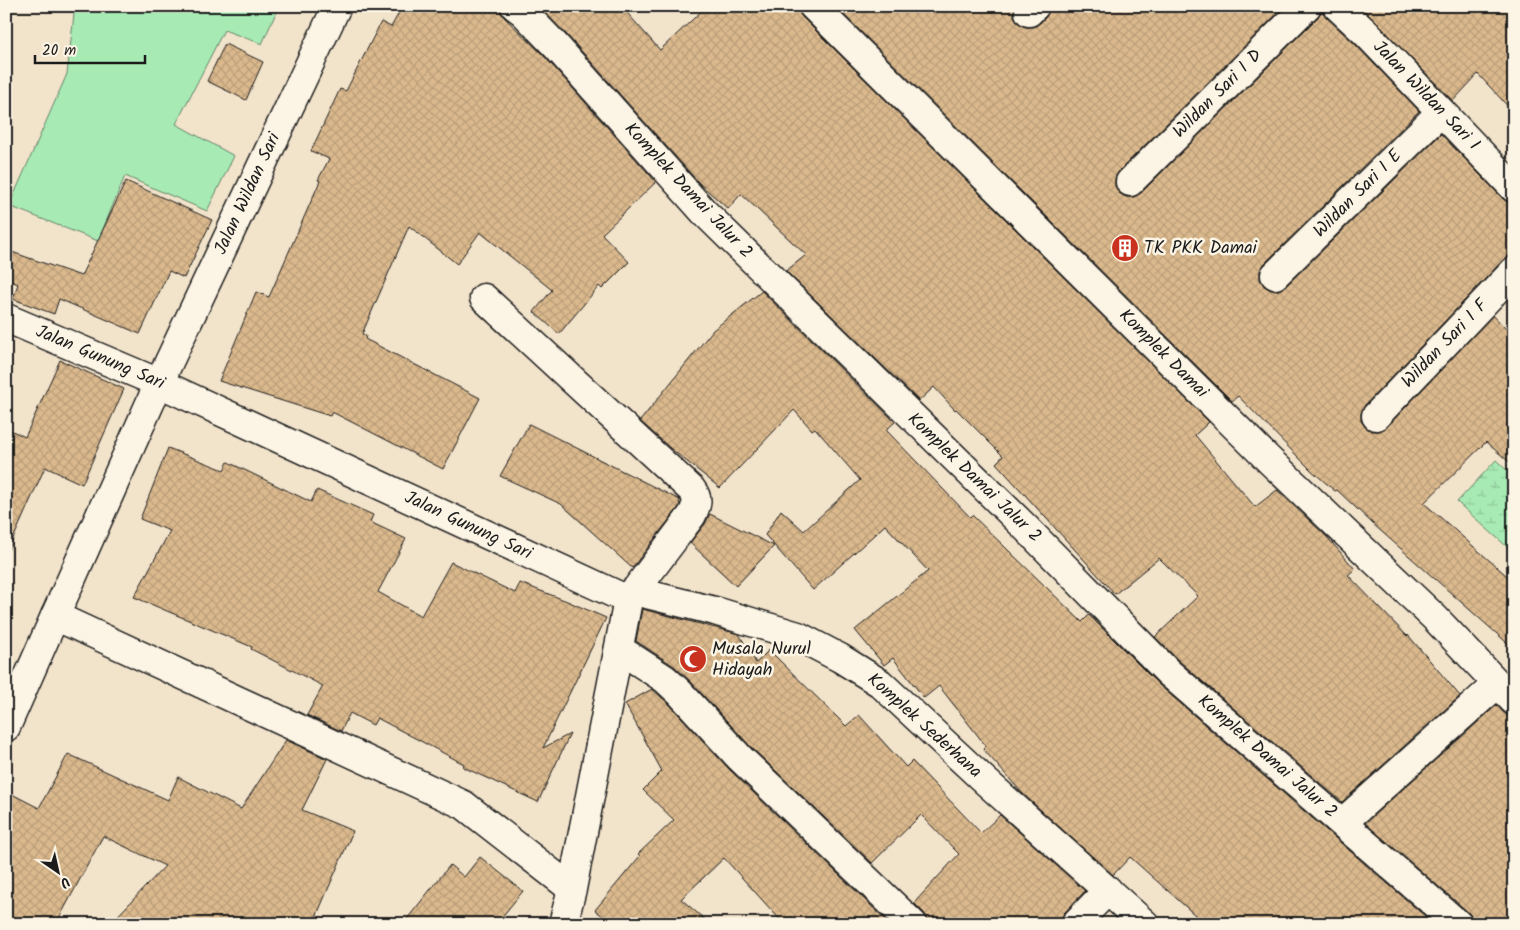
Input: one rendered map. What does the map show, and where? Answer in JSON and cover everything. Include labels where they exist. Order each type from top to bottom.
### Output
[{"type":"street","name":"Jalan Wildan Sari","points":[[6,727],[159,382],[337,6]]},
{"type":"street","name":"Komplek Damai Jalur 2","points":[[516,6],[555,45],[704,212],[1026,528],[1168,672],[1343,822],[1458,924]]},
{"type":"street","name":"Komplek Damai","points":[[813,6],[1270,461],[1435,618],[1506,692]]},
{"type":"street","name":"Wildan Sari I D","points":[[1130,182],[1307,6]]},
{"type":"street","name":"Jalan Wildan Sari I","points":[[1337,6],[1366,33],[1514,188]]},
{"type":"street","name":"Wildan Sari I E","points":[[1275,275],[1441,112]]},
{"type":"street","name":"Wildan Sari I F","points":[[1376,416],[1514,271]]},
{"type":"street","points":[[484,298],[692,490],[697,497],[692,515],[631,596],[565,923]]},
{"type":"street","name":"Jalan Gunung Sari","points":[[6,318],[159,382],[631,596]]},
{"type":"street","name":"Komplek Sederhana","points":[[631,596],[716,611],[798,636],[848,662],[880,683],[1145,924]]},
{"type":"street","points":[[55,616],[464,806],[572,889]]},
{"type":"street","points":[[619,648],[665,679],[680,693],[740,758],[913,924]]},
{"type":"street","points":[[1343,822],[1506,692]]},
{"type":"street","points":[[1075,924],[1108,890]]},
{"type":"green space","points":[[75,6],[279,6],[262,44],[224,30],[176,124],[234,156],[207,211],[125,176],[98,241],[9,206],[67,74]]},
{"type":"green space","points":[[1496,460],[1514,477],[1514,553],[1457,502]]},
{"type":"building","points":[[403,6],[500,6],[501,13],[505,18],[544,56],[656,182],[602,234],[629,262],[602,289],[599,286],[559,334],[534,312],[552,290],[480,232],[457,264],[409,226],[362,334],[366,336],[365,339],[480,398],[443,469],[332,412],[330,416],[219,381],[256,292],[269,297],[320,181],[318,180],[329,159],[311,151],[340,89],[346,91],[381,22],[391,27]]},
{"type":"building","points":[[539,6],[621,6],[660,50],[707,6],[798,6],[798,11],[802,17],[1209,422],[1195,435],[1255,507],[1277,490],[1326,536],[1355,569],[1348,575],[1408,635],[1460,696],[1342,802],[1179,661],[1155,637],[1198,596],[1159,558],[1115,594],[996,463],[1003,456],[934,387],[919,401],[786,271],[806,255],[741,194],[728,209],[699,183]]},
{"type":"building","points":[[835,6],[1015,6],[1014,16],[1018,23],[1025,27],[1034,27],[1046,17],[1050,6],[1285,6],[1119,171],[1115,178],[1115,186],[1119,193],[1126,197],[1134,197],[1141,193],[1318,17],[1322,10],[1326,17],[1355,44],[1419,111],[1264,264],[1260,271],[1260,279],[1264,286],[1271,290],[1279,290],[1286,286],[1441,134],[1503,199],[1514,207],[1514,252],[1503,260],[1365,405],[1361,413],[1361,421],[1366,428],[1372,431],[1380,431],[1387,427],[1493,315],[1514,338],[1514,466],[1486,442],[1424,503],[1514,582],[1514,649],[1337,490],[1335,491],[1311,470],[1238,396],[1232,401]]},
{"type":"building","points":[[1360,6],[1514,6],[1514,113],[1478,74],[1453,101]]},
{"type":"building","points":[[225,44],[263,62],[246,100],[207,81]]},
{"type":"building","points":[[126,181],[212,220],[184,278],[169,271],[140,334],[59,299],[54,314],[13,299],[18,284],[6,279],[6,250],[81,276]]},
{"type":"building","points":[[762,291],[895,422],[886,430],[970,517],[972,515],[1082,622],[1089,615],[1158,684],[1434,924],[1205,924],[1130,857],[1113,875],[1023,794],[983,749],[986,746],[939,686],[924,698],[893,658],[884,665],[855,630],[928,571],[885,525],[813,590],[765,535],[781,510],[804,531],[860,480],[815,428],[812,430],[794,410],[720,488],[640,421],[713,330]]},
{"type":"building","points":[[60,360],[124,389],[82,484],[45,467],[6,555],[6,428],[25,437]]},
{"type":"building","points":[[529,424],[680,500],[679,507],[632,568],[561,504],[500,476]]},
{"type":"building","points":[[168,448],[224,470],[228,462],[311,502],[317,490],[373,515],[370,522],[406,539],[378,592],[421,616],[451,562],[515,593],[520,583],[606,618],[543,748],[570,734],[538,802],[463,767],[464,764],[377,718],[373,725],[350,713],[341,731],[307,715],[323,686],[251,649],[252,647],[134,597],[170,531],[140,519]]},
{"type":"building","points":[[710,514],[774,546],[736,586],[690,543],[705,524]]},
{"type":"building","points":[[642,609],[739,634],[756,663],[769,650],[846,726],[859,715],[906,767],[912,761],[981,833],[1000,815],[1085,891],[1064,913],[1060,924],[928,924],[928,919],[924,913],[914,903],[959,854],[921,815],[872,863],[751,747],[674,666],[636,641]]},
{"type":"building","points":[[652,689],[669,704],[729,769],[890,924],[784,924],[724,858],[681,899],[710,924],[613,924],[595,910],[640,856],[638,854],[674,820],[643,790],[662,771],[625,704]]},
{"type":"building","points":[[1497,705],[1509,716],[1514,716],[1514,924],[1473,924],[1473,918],[1468,912],[1365,823]]},
{"type":"building","points":[[286,740],[327,759],[302,810],[353,831],[313,924],[110,924],[165,866],[103,836],[56,924],[6,924],[6,791],[39,808],[68,754],[168,800],[178,777],[241,809]]},
{"type":"building","points":[[480,857],[523,891],[496,924],[403,924],[450,865],[464,877]]},
{"type":"place","name":"TK PKK Damai","points":[[1125,248]]},
{"type":"place","name":"Musala Nurul Hidayah","points":[[693,659]]}]
